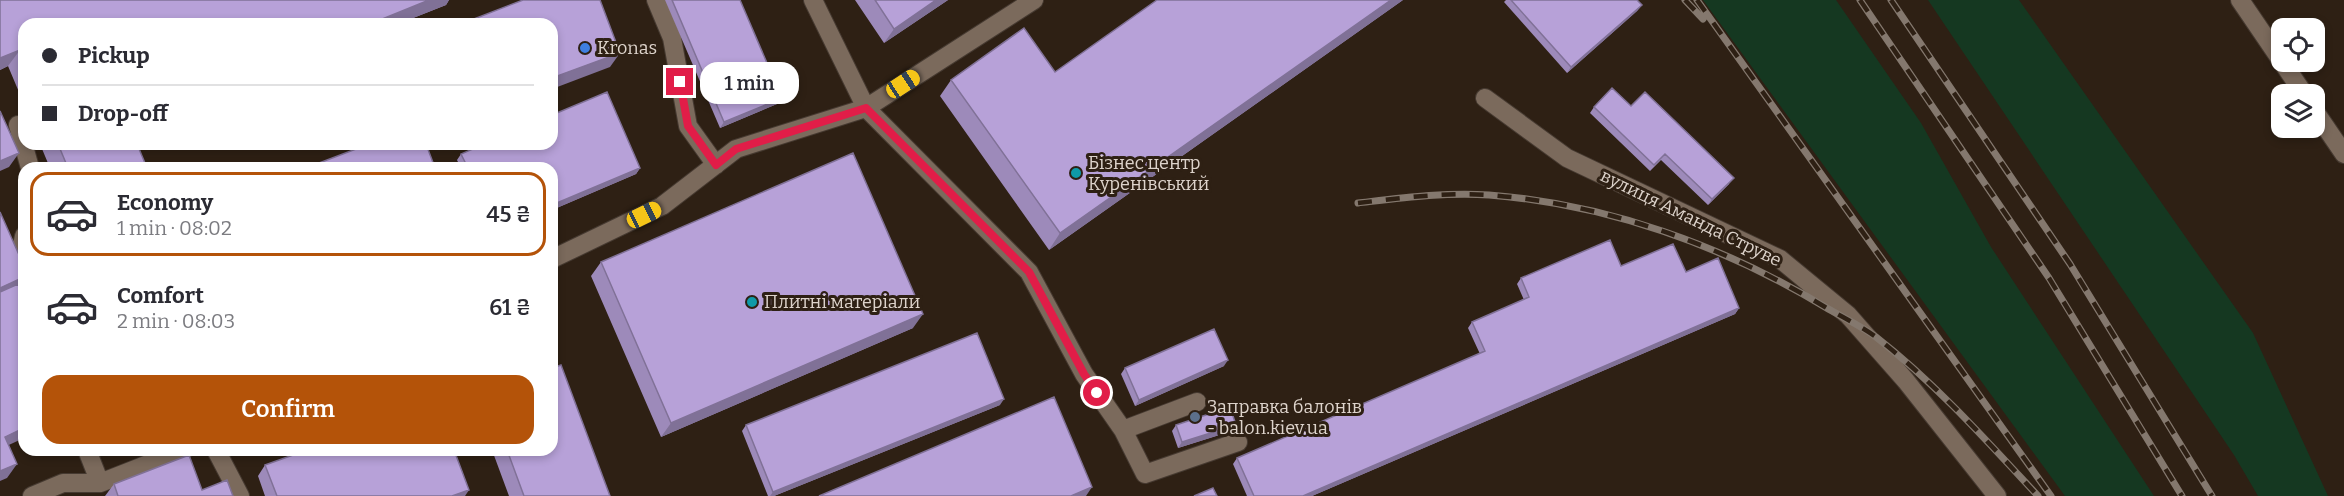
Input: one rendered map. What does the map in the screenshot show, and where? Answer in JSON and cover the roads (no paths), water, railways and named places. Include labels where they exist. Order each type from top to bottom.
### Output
[{"type":"street","points":[[656,0],[672,38],[688,126],[716,165]]},
{"type":"street","points":[[813,0],[866,108],[1029,272],[1084,374],[1124,430],[1144,474],[1238,442]]},
{"type":"street","points":[[558,256],[662,206],[736,149],[866,108],[1034,0]]},
{"type":"street","points":[[2240,0],[2297,84]]},
{"type":"street","name":"вулиця Аманда Струве","points":[[1485,98],[1567,158],[1780,259],[1848,315],[1906,381],[1997,496]]},
{"type":"street","points":[[2325,126],[2344,154]]},
{"type":"street","points":[[1124,430],[1197,402]]},
{"type":"street","points":[[89,456],[100,483]]},
{"type":"street","points":[[32,496],[100,483],[169,456]]},
{"type":"street","points":[[219,456],[240,496]]},
{"type":"railway","points":[[1685,0],[1703,19]]},
{"type":"railway","points":[[1697,0],[2051,496]]},
{"type":"railway","points":[[1860,0],[2049,278],[2182,496]]},
{"type":"railway","points":[[1891,0],[2070,264],[2212,496]]},
{"type":"railway","points":[[1358,203],[1456,194],[1533,200],[1621,218],[1706,247],[1786,285],[1876,337],[1940,393],[2038,496]]},
{"type":"place","name":"Kronas","points":[[585,48]]},
{"type":"place","name":"Бізнес центр Куренівський","points":[[1076,173]]},
{"type":"place","name":"Плитні матеріали","points":[[752,302]]},
{"type":"place","name":"Заправка балонів - balon.kiev.ua","points":[[1195,417]]}]
